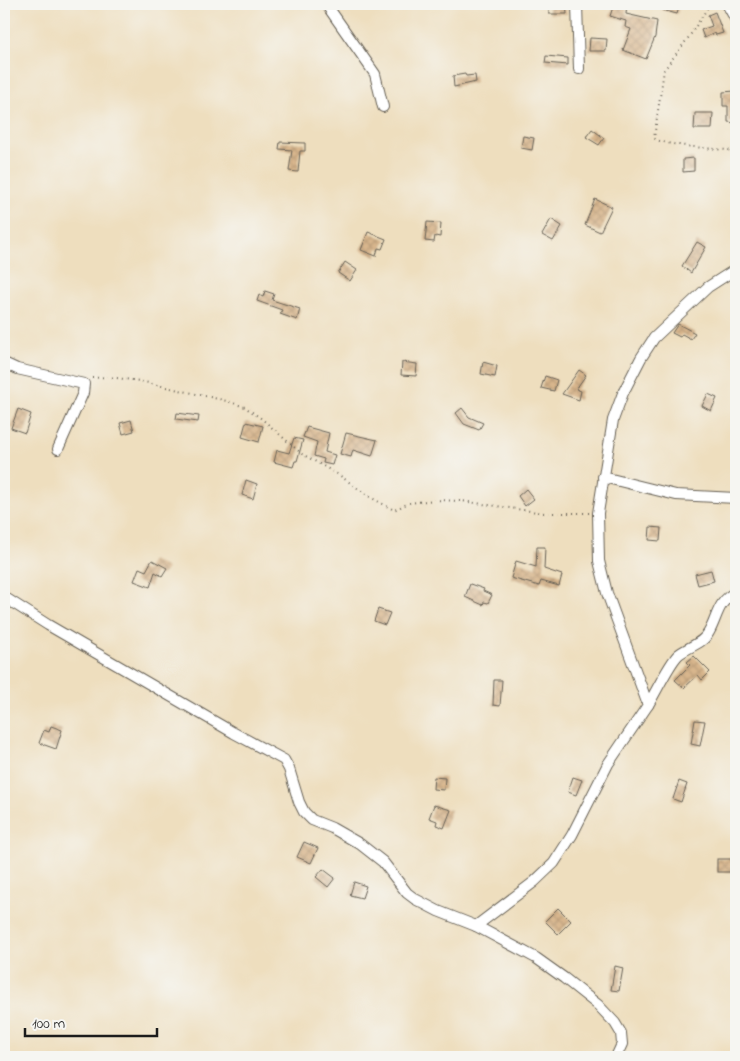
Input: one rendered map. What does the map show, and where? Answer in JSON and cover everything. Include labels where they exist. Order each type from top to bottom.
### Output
[{"type":"street","points":[[326,4],[375,74],[383,107]]},
{"type":"street","points":[[577,4],[579,69]]},
{"type":"street","points":[[727,4],[736,20]]},
{"type":"street","points":[[648,705],[607,593],[599,561],[598,513],[613,420],[641,358],[654,338],[708,287],[736,269]]},
{"type":"street","points":[[4,363],[17,369],[84,384],[83,393],[58,449]]},
{"type":"street","points":[[604,477],[676,495],[736,498]]},
{"type":"street","points":[[476,926],[534,882],[554,863],[572,835],[608,764],[648,705],[672,662],[679,654],[703,640],[709,633],[717,611],[724,601],[736,592]]},
{"type":"street","points":[[4,597],[48,625],[284,760],[289,768],[299,802],[304,812],[312,820],[332,828],[360,844],[383,862],[407,893],[415,899],[438,911],[476,926],[536,958],[598,1005],[615,1022],[621,1033],[622,1044],[616,1057]]},
{"type":"path","points":[[710,4],[689,38],[664,70],[654,138],[658,141],[670,143],[736,151]]},
{"type":"path","points":[[84,384],[93,377],[140,381],[245,407],[262,419],[302,454],[394,510],[409,503],[434,500],[544,513],[598,513]]},
{"type":"building","points":[[549,4],[566,4],[567,14],[549,14]]},
{"type":"building","points":[[614,4],[627,4],[626,14],[657,21],[655,37],[646,59],[623,50],[631,29],[625,27],[626,21],[610,16]]},
{"type":"building","points":[[663,4],[680,4],[677,14],[662,10]]},
{"type":"building","points":[[715,12],[723,33],[716,35],[715,33],[704,38],[701,30],[712,26],[708,15]]},
{"type":"building","points":[[590,38],[607,39],[606,51],[589,51]]},
{"type":"building","points":[[546,56],[568,58],[568,65],[545,63]]},
{"type":"building","points":[[465,74],[466,76],[475,75],[476,82],[454,87],[453,76]]},
{"type":"building","points":[[735,91],[736,123],[728,122],[728,106],[723,106],[723,92]]},
{"type":"building","points":[[695,113],[713,113],[712,129],[694,129]]},
{"type":"building","points":[[592,129],[604,138],[599,145],[586,137]]},
{"type":"building","points":[[523,136],[534,138],[532,150],[521,148]]},
{"type":"building","points":[[280,142],[305,143],[305,151],[300,151],[298,172],[289,171],[292,150],[279,149]]},
{"type":"building","points":[[694,158],[694,171],[683,172],[683,159]]},
{"type":"building","points":[[595,199],[612,207],[600,232],[585,225]]},
{"type":"building","points":[[551,219],[562,226],[553,241],[542,235]]},
{"type":"building","points":[[427,222],[441,223],[440,237],[435,236],[434,242],[425,241]]},
{"type":"building","points":[[368,232],[386,239],[382,249],[378,248],[376,256],[361,250]]},
{"type":"building","points":[[697,242],[706,247],[691,273],[682,266]]},
{"type":"building","points":[[345,262],[357,270],[350,281],[338,273]]},
{"type":"building","points":[[265,291],[274,294],[272,300],[300,309],[297,320],[280,314],[282,310],[257,301],[259,295],[263,297]]},
{"type":"building","points":[[678,324],[695,333],[691,339],[682,334],[680,337],[672,333]]},
{"type":"building","points":[[402,362],[417,364],[416,376],[401,375]]},
{"type":"building","points":[[483,362],[497,366],[495,377],[481,374]]},
{"type":"building","points":[[579,370],[586,375],[576,389],[581,391],[579,400],[562,394]]},
{"type":"building","points":[[545,376],[557,380],[554,391],[541,388]]},
{"type":"building","points":[[708,394],[717,398],[711,411],[702,406]]},
{"type":"building","points":[[462,408],[469,417],[483,423],[479,430],[464,424],[456,413]]},
{"type":"building","points":[[18,409],[31,414],[25,433],[11,428]]},
{"type":"building","points":[[177,413],[199,416],[198,422],[176,419]]},
{"type":"building","points":[[131,420],[134,431],[123,434],[120,423]]},
{"type":"building","points":[[246,422],[263,426],[259,442],[242,437]]},
{"type":"building","points":[[307,427],[329,433],[325,452],[335,455],[332,465],[323,463],[324,459],[314,456],[317,442],[303,437]]},
{"type":"building","points":[[346,433],[377,440],[372,456],[353,450],[351,457],[340,454]]},
{"type":"building","points":[[294,438],[303,440],[297,461],[295,461],[293,467],[274,462],[277,450],[289,453]]},
{"type":"building","points":[[246,480],[257,484],[253,499],[242,495]]},
{"type":"building","points":[[526,489],[534,499],[525,506],[518,496]]},
{"type":"building","points":[[650,527],[661,528],[660,541],[649,540]]},
{"type":"building","points":[[537,547],[545,547],[544,569],[562,575],[559,586],[541,581],[539,586],[511,578],[516,561],[536,567]]},
{"type":"building","points":[[152,560],[167,568],[162,576],[155,572],[150,587],[134,581],[139,568],[146,571]]},
{"type":"building","points":[[711,570],[714,581],[698,585],[695,574]]},
{"type":"building","points":[[470,584],[484,589],[483,591],[492,595],[488,603],[484,602],[483,605],[465,597]]},
{"type":"building","points":[[378,609],[390,613],[385,625],[374,621]]},
{"type":"building","points":[[694,656],[710,672],[702,680],[698,675],[684,688],[675,680],[690,665],[687,662]]},
{"type":"building","points":[[494,680],[502,680],[500,706],[493,705]]},
{"type":"building","points":[[695,720],[705,721],[700,746],[691,744]]},
{"type":"building","points":[[51,726],[62,730],[56,749],[39,743],[44,730],[49,732]]},
{"type":"building","points":[[434,777],[445,778],[444,790],[433,789]]},
{"type":"building","points":[[573,777],[582,780],[576,795],[568,792]]},
{"type":"building","points":[[679,781],[687,784],[681,802],[673,799]]},
{"type":"building","points":[[434,805],[451,810],[444,828],[436,825],[437,821],[429,818]]},
{"type":"building","points":[[304,842],[318,848],[311,863],[297,857]]},
{"type":"building","points":[[717,859],[735,859],[735,872],[717,872]]},
{"type":"building","points":[[323,869],[335,878],[328,887],[316,877]]},
{"type":"building","points":[[354,882],[366,886],[362,898],[350,895]]},
{"type":"building","points":[[558,908],[571,921],[558,934],[545,921]]},
{"type":"building","points":[[615,966],[623,968],[619,991],[611,990]]}]
